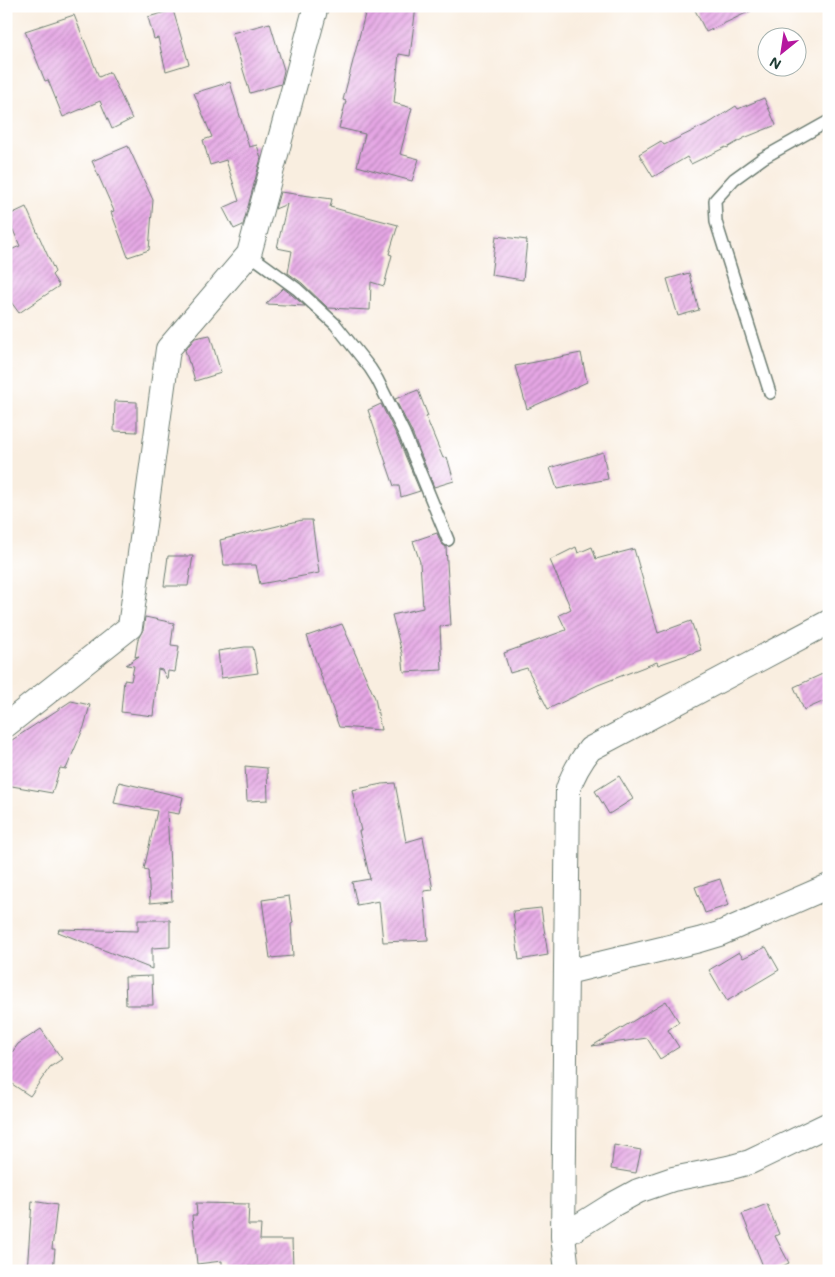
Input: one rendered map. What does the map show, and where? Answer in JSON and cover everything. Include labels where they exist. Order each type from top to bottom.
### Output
[{"type":"street","points":[[6,725],[130,627],[168,349],[249,254],[316,6]]},
{"type":"street","points":[[567,1271],[563,1236],[568,789],[573,774],[581,760],[590,750],[829,622]]},
{"type":"street","points":[[567,972],[719,934],[829,886]]},
{"type":"street","points":[[563,1236],[638,1191],[673,1179],[750,1162],[829,1124]]},
{"type":"lane","points":[[770,393],[716,222],[715,200],[734,179],[763,158],[829,121]]},
{"type":"lane","points":[[249,254],[297,289],[335,324],[370,368],[404,433],[448,540]]},
{"type":"building","points":[[367,6],[416,6],[410,56],[399,54],[394,103],[412,108],[400,154],[419,159],[412,181],[357,166],[365,134],[339,128],[346,101],[343,100]]},
{"type":"building","points":[[693,6],[761,6],[706,32]]},
{"type":"building","points":[[173,10],[189,64],[166,71],[158,38],[154,39],[148,17]]},
{"type":"building","points":[[74,15],[99,77],[110,72],[132,119],[112,129],[100,101],[63,117],[48,80],[45,81],[25,31]]},
{"type":"building","points":[[270,23],[284,70],[281,84],[250,93],[232,33]]},
{"type":"building","points":[[230,82],[249,147],[257,145],[261,158],[243,225],[234,229],[223,208],[239,201],[226,160],[210,165],[203,140],[212,137],[194,93]]},
{"type":"building","points":[[764,98],[776,125],[744,138],[727,148],[691,164],[687,157],[653,177],[639,154],[661,141],[664,145],[711,122],[736,106],[738,109]]},
{"type":"building","points":[[128,146],[153,200],[149,250],[128,257],[111,212],[114,211],[92,161]]},
{"type":"building","points":[[280,192],[332,199],[330,207],[398,225],[389,254],[392,255],[384,286],[371,282],[370,310],[328,308],[302,283],[288,273],[292,251],[277,248],[287,204],[275,209]]},
{"type":"building","points":[[26,207],[55,272],[52,275],[59,286],[19,313],[6,295],[6,252],[20,246],[7,216]]},
{"type":"building","points":[[496,236],[527,240],[523,280],[491,275]]},
{"type":"building","points":[[689,273],[699,310],[678,316],[667,279]]},
{"type":"building","points":[[283,288],[292,295],[305,306],[266,304]]},
{"type":"building","points":[[210,335],[221,373],[195,381],[185,350],[195,338]]},
{"type":"building","points":[[581,353],[587,382],[527,409],[515,366]]},
{"type":"building","points":[[418,390],[428,416],[426,417],[443,458],[447,457],[454,481],[434,487],[411,430],[395,399]]},
{"type":"building","points":[[115,401],[137,402],[137,432],[114,431]]},
{"type":"building","points":[[381,404],[397,436],[420,491],[401,497],[399,486],[394,486],[368,410]]},
{"type":"building","points":[[603,452],[608,479],[557,489],[550,468]]},
{"type":"building","points":[[302,520],[312,520],[319,573],[260,584],[256,565],[224,565],[220,540]]},
{"type":"building","points":[[437,533],[441,543],[446,547],[451,625],[440,626],[442,670],[404,672],[402,653],[392,615],[423,608],[420,562],[413,541]]},
{"type":"building","points":[[576,547],[578,553],[592,547],[596,559],[634,549],[658,633],[691,621],[701,650],[658,665],[657,662],[598,685],[548,709],[527,668],[510,673],[504,653],[566,630],[559,615],[571,609],[550,560]]},
{"type":"building","points":[[168,556],[193,556],[188,586],[164,586]]},
{"type":"building","points":[[145,617],[174,623],[171,645],[179,646],[175,672],[168,671],[167,679],[162,670],[158,669],[153,716],[121,712],[124,680],[131,681],[134,666],[126,665],[139,656],[135,657]]},
{"type":"building","points":[[342,624],[375,698],[381,730],[339,727],[307,636]]},
{"type":"building","points":[[253,647],[258,673],[221,678],[218,651]]},
{"type":"building","points":[[829,671],[829,699],[804,710],[794,687]]},
{"type":"building","points":[[71,701],[90,705],[84,727],[66,769],[60,768],[52,793],[6,785],[6,744]]},
{"type":"building","points":[[245,766],[267,768],[268,800],[247,801]]},
{"type":"building","points":[[619,776],[633,799],[609,814],[595,791]]},
{"type":"building","points":[[119,782],[183,797],[179,814],[167,812],[172,901],[150,903],[148,870],[144,869],[157,811],[114,803]]},
{"type":"building","points":[[395,783],[406,842],[423,837],[433,890],[424,891],[428,940],[383,942],[379,901],[357,905],[352,882],[370,879],[352,790]]},
{"type":"building","points":[[720,879],[729,905],[705,913],[695,887]]},
{"type":"building","points":[[289,896],[293,923],[291,924],[293,956],[270,958],[262,900]]},
{"type":"building","points":[[541,908],[548,955],[519,960],[513,911]]},
{"type":"building","points":[[138,920],[170,920],[170,947],[152,948],[152,969],[58,932],[59,929],[138,931]]},
{"type":"building","points":[[766,947],[779,970],[727,1001],[709,970],[739,952],[743,958]]},
{"type":"building","points":[[152,976],[153,1005],[126,1005],[125,977]]},
{"type":"building","points":[[666,1001],[679,1022],[668,1030],[679,1047],[660,1059],[647,1038],[592,1046]]},
{"type":"building","points":[[41,1029],[62,1059],[50,1067],[30,1096],[6,1080],[6,1061],[18,1044]]},
{"type":"building","points":[[614,1145],[641,1150],[636,1173],[611,1169]]},
{"type":"building","points":[[32,1201],[57,1205],[52,1249],[55,1249],[53,1271],[27,1271]]},
{"type":"building","points":[[196,1203],[249,1204],[248,1225],[261,1225],[260,1240],[292,1240],[293,1267],[222,1266],[222,1261],[197,1264],[192,1215],[197,1215]]},
{"type":"building","points":[[767,1204],[779,1234],[775,1236],[789,1263],[773,1271],[765,1271],[742,1214]]}]
